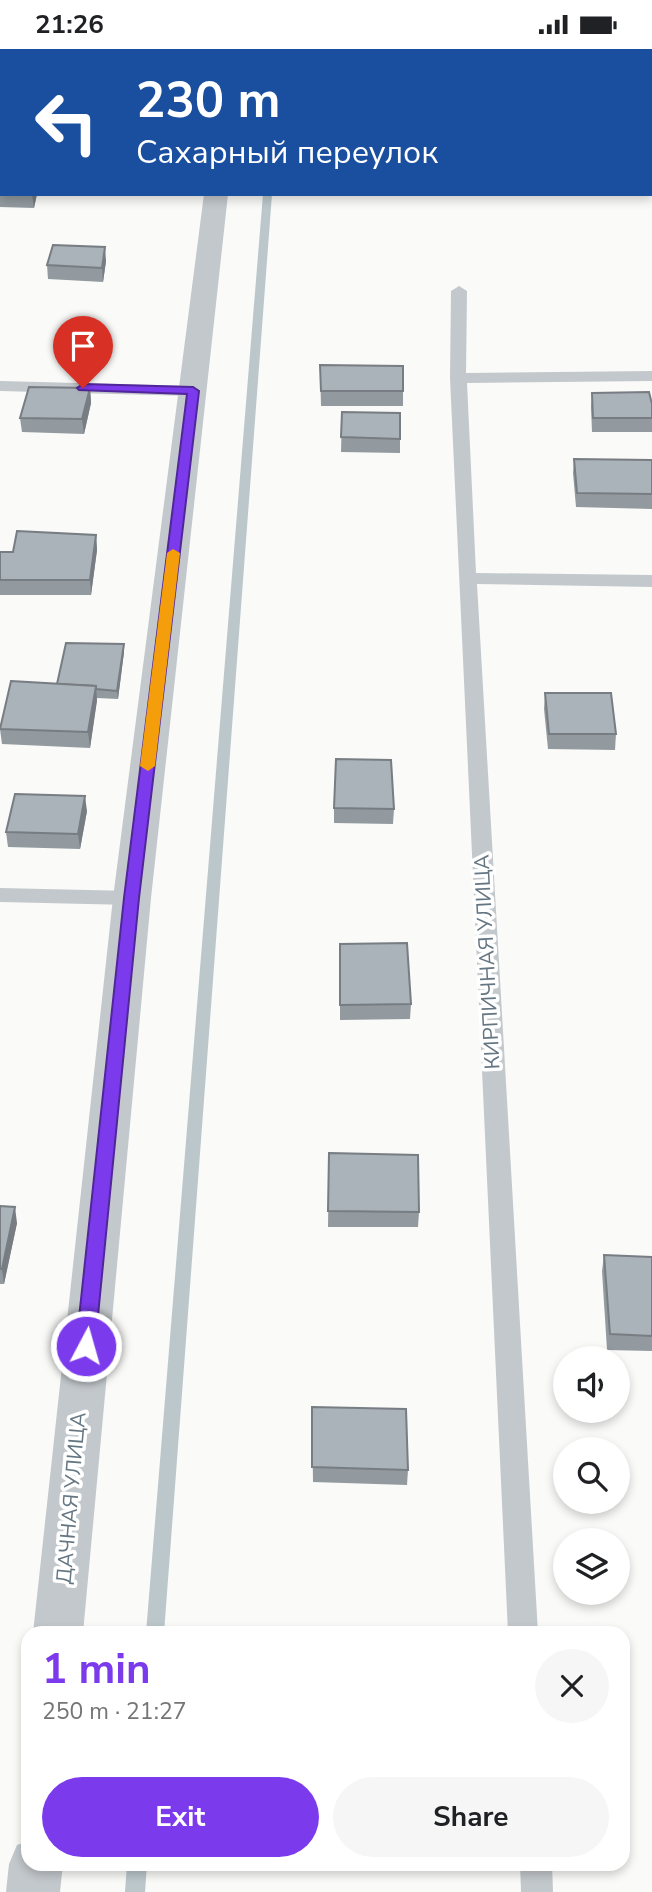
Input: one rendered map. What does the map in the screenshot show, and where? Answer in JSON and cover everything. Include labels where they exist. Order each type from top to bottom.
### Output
[{"type":"street","name":"ДАЧНАЯ УЛИЦА","points":[[59,1626],[132,898],[216,196]]},
{"type":"street","points":[[33,1892],[35,1871]]},
{"type":"lane","name":"КИРПИЧНАЯ УЛИЦА","points":[[460,291],[458,378],[467,578],[523,1626]]},
{"type":"lane","points":[[458,378],[652,376]]},
{"type":"lane","points":[[0,386],[193,391]]},
{"type":"lane","points":[[467,578],[652,580]]},
{"type":"lane","points":[[0,895],[132,898]]},
{"type":"lane","points":[[536,1871],[537,1892]]},
{"type":"building","points":[[53,245],[105,247],[102,268],[47,265]]},
{"type":"building","points":[[320,365],[403,366],[403,391],[321,391]]},
{"type":"building","points":[[29,387],[90,388],[82,419],[20,418]]},
{"type":"building","points":[[649,392],[652,418],[593,418],[592,393]]},
{"type":"building","points":[[342,412],[400,413],[400,439],[341,437]]},
{"type":"building","points":[[574,459],[652,460],[652,494],[577,493]]},
{"type":"building","points":[[17,531],[96,535],[90,580],[0,580],[0,552],[13,552]]},
{"type":"building","points":[[66,643],[124,644],[117,691],[96,689],[96,686],[57,684]]},
{"type":"building","points":[[11,681],[96,686],[88,732],[0,729]]},
{"type":"building","points":[[545,693],[611,693],[616,734],[549,734]]},
{"type":"building","points":[[336,759],[391,760],[394,809],[334,808]]},
{"type":"building","points":[[15,794],[85,796],[78,834],[6,832]]},
{"type":"building","points":[[407,943],[411,1004],[340,1005],[340,944]]},
{"type":"building","points":[[329,1153],[418,1155],[419,1212],[328,1211]]},
{"type":"building","points":[[0,1206],[15,1207],[2,1269],[0,1269]]},
{"type":"building","points":[[604,1255],[652,1257],[652,1336],[610,1334]]},
{"type":"building","points":[[312,1407],[406,1409],[408,1470],[312,1467]]},
{"type":"waterway","points":[[156,1626],[268,196]]},
{"type":"waterway","points":[[135,1892],[136,1871]]},
{"type":"slow traffic","points":[[148,766],[173,553]]},
{"type":"route","points":[[83,388],[193,391],[132,898],[86,1346]]}]
